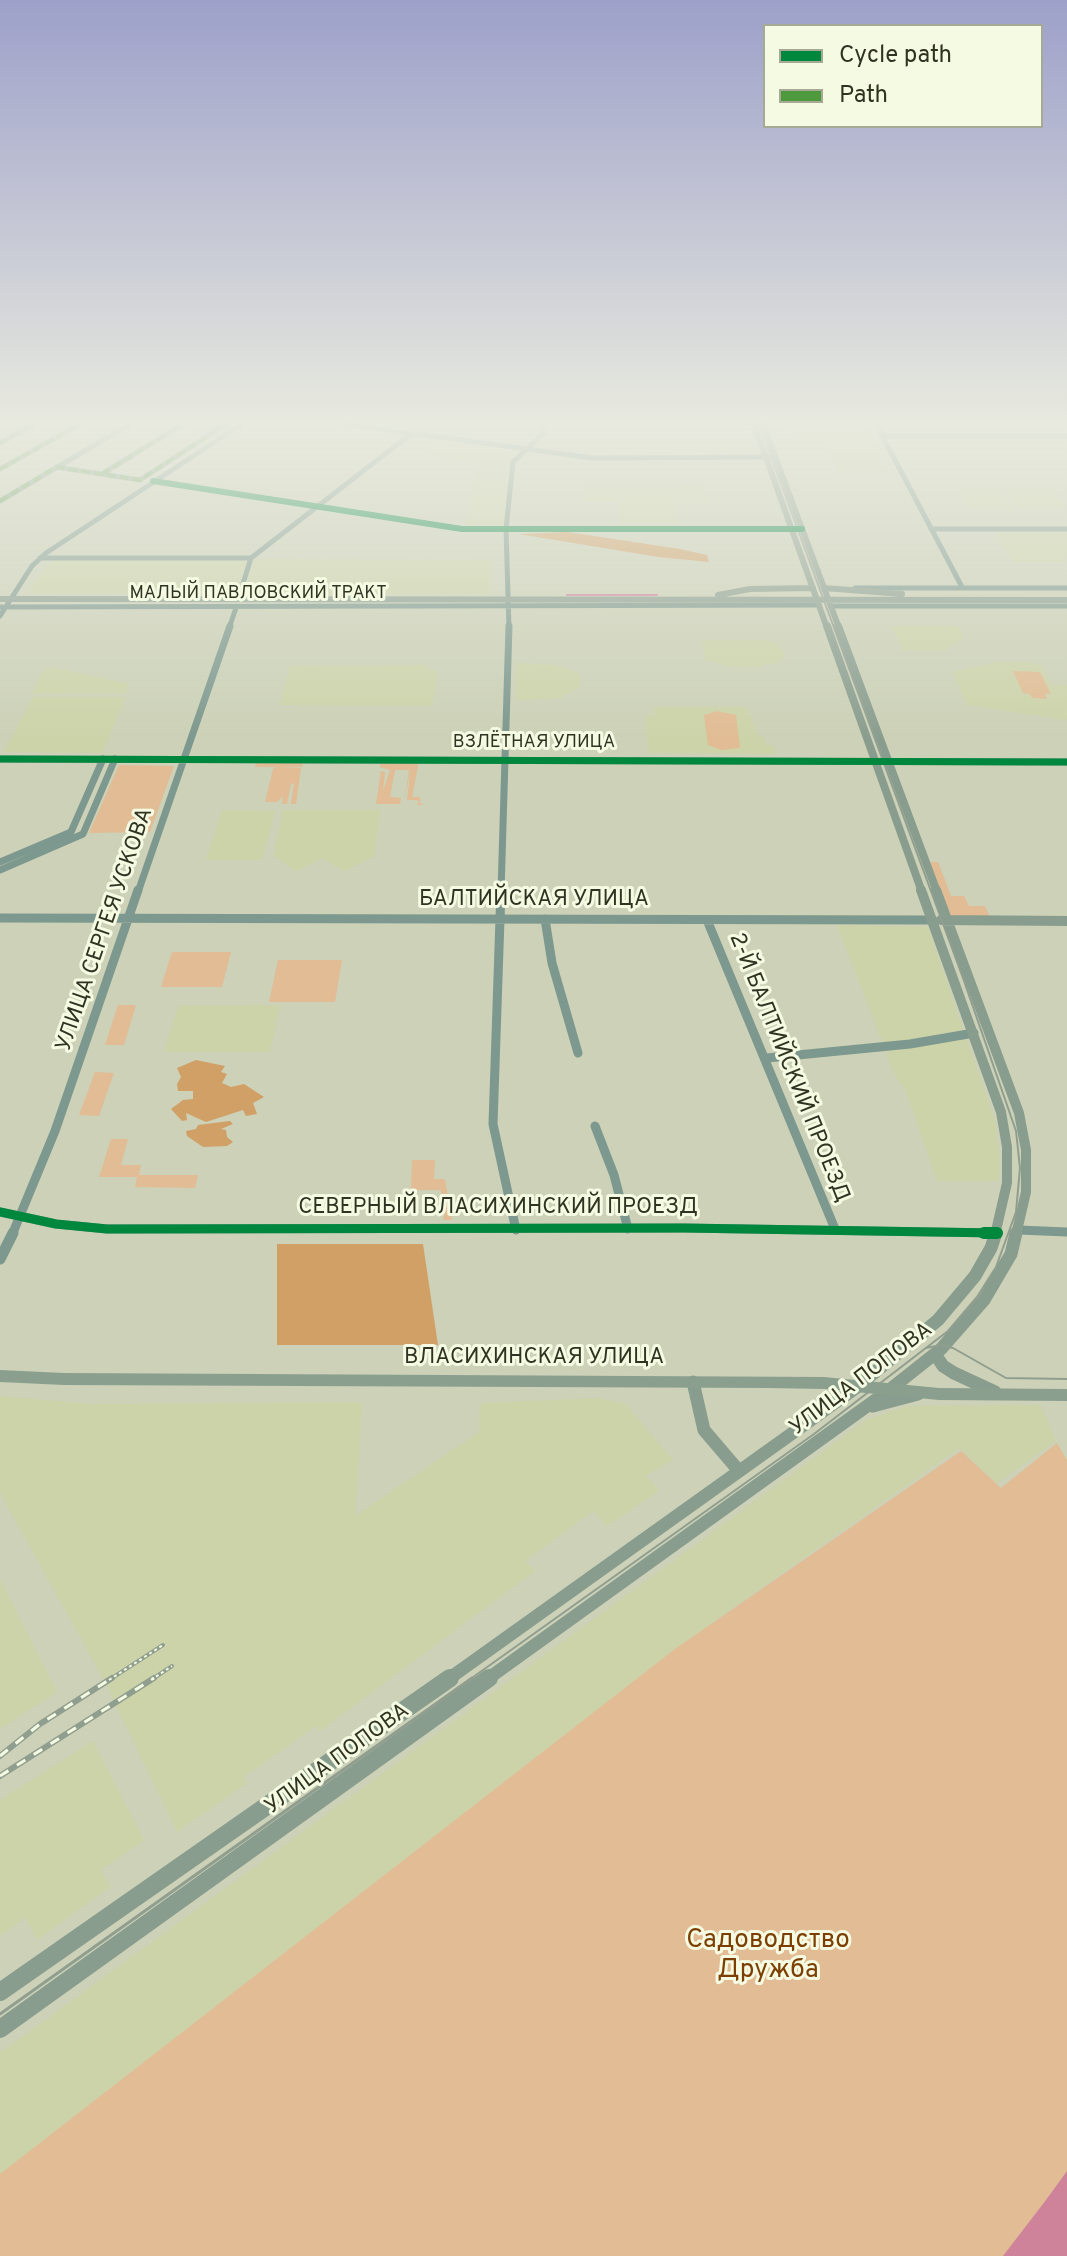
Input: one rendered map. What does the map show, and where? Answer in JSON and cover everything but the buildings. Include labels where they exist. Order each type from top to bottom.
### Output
[{"type":"highway","name":"ВЛАСИХИНСКАЯ УЛИЦА","points":[[0,1376],[837,1384],[888,1391],[1065,1398]]},
{"type":"main road","name":"УЛИЦА ПОПОВА","points":[[0,1992],[475,1660],[857,1387],[922,1336],[955,1303],[984,1262],[997,1233],[1006,1192],[1007,1147],[1001,1112],[791,529]]},
{"type":"main road","name":"УЛИЦА ПОПОВА","points":[[0,2029],[888,1391],[935,1354],[965,1325],[1011,1254],[1026,1192],[1023,1133],[958,947],[802,529]]},
{"type":"main road","points":[[799,550],[809,550]]},
{"type":"main road","points":[[709,599],[734,591],[813,588]]},
{"type":"main road","points":[[824,588],[855,588],[958,600]]},
{"type":"main road","points":[[0,599],[510,602],[709,599],[830,603],[1067,600]]},
{"type":"main road","points":[[839,661],[851,660]]},
{"type":"main road","name":"БАЛТИЙСКАЯ УЛИЦА","points":[[933,920],[1067,921]]},
{"type":"main road","points":[[942,948],[958,947]]},
{"type":"main road","points":[[935,1354],[943,1366],[964,1379],[1007,1395]]},
{"type":"main road","points":[[837,1384],[863,1377],[887,1364]]},
{"type":"main road","points":[[693,1382],[704,1430],[739,1471]]},
{"type":"main road","points":[[855,1415],[878,1404],[922,1393]]},
{"type":"street","points":[[0,616],[3,607],[40,558],[82,529]]},
{"type":"street","points":[[241,590],[251,558],[288,529]]},
{"type":"street","points":[[506,529],[510,602],[493,1124],[516,1230]]},
{"type":"street","points":[[931,529],[962,587]]},
{"type":"street","points":[[40,558],[251,558]]},
{"type":"street","points":[[855,588],[1067,588]]},
{"type":"street","points":[[71,599],[97,607]]},
{"type":"street","points":[[689,599],[730,606]]},
{"type":"street","name":"МАЛЫЙ ПАВЛОВСКИЙ ТРАКТ","points":[[3,607],[485,608],[510,602]]},
{"type":"street","points":[[667,602],[730,606],[818,602]]},
{"type":"street","points":[[830,603],[1067,606]]},
{"type":"street","name":"УЛИЦА СЕРГЕЯ УСКОВА","points":[[0,1259],[22,1217],[236,608]]},
{"type":"street","name":"ВЗЛЁТНАЯ УЛИЦА","points":[[0,759],[888,759],[1067,762]]},
{"type":"street","points":[[0,862],[71,832],[103,759]]},
{"type":"street","points":[[0,870],[83,834],[115,759]]},
{"type":"street","points":[[89,791],[101,791]]},
{"type":"street","name":"БАЛТИЙСКАЯ УЛИЦА","points":[[0,918],[933,920]]},
{"type":"street","points":[[545,919],[552,963],[578,1053]]},
{"type":"street","name":"2-Й БАЛТИЙСКИЙ ПРОЕЗД","points":[[707,920],[767,1058],[835,1229]]},
{"type":"street","points":[[767,1058],[910,1044],[974,1033]]},
{"type":"street","points":[[595,1126],[614,1175],[628,1229]]},
{"type":"street","name":"СЕВЕРНЫЙ ВЛАСИХИНСКИЙ ПРОЕЗД","points":[[0,1212],[107,1229],[835,1229],[997,1233]]},
{"type":"street","points":[[1019,1230],[1067,1232]]},
{"type":"street","points":[[475,1660],[489,1678]]},
{"type":"shaded area","points":[[568,532],[680,549],[707,555],[709,562],[658,557],[519,534]]},
{"type":"shaded area","points":[[995,533],[1067,533],[1067,556],[1063,556],[1067,562],[1013,562]]},
{"type":"shaded area","points":[[53,558],[492,560],[489,595],[27,593]]},
{"type":"shaded area","points":[[892,626],[958,626],[964,638],[943,651],[902,650]]},
{"type":"shaded area","points":[[702,640],[769,640],[783,649],[785,656],[776,664],[764,664],[763,667],[732,667],[705,660]]},
{"type":"shaded area","points":[[1004,661],[1041,664],[1052,685],[1067,685],[1067,720],[967,705],[953,672]]},
{"type":"shaded area","points":[[517,663],[555,665],[579,673],[579,687],[560,698],[516,700]]},
{"type":"shaded area","points":[[428,665],[428,670],[437,670],[432,706],[280,705],[290,666]]},
{"type":"shaded area","points":[[45,668],[129,684],[126,693],[32,694]]},
{"type":"shaded area","points":[[33,697],[126,697],[102,753],[4,752]]},
{"type":"shaded area","points":[[653,707],[747,707],[758,736],[763,737],[766,745],[773,745],[776,754],[649,753],[645,716],[654,715]]},
{"type":"shaded area","points":[[222,810],[275,811],[262,860],[206,860]]},
{"type":"shaded area","points":[[283,810],[380,810],[374,856],[345,871],[322,858],[296,871],[274,856]]},
{"type":"shaded area","points":[[837,925],[928,927],[995,1122],[1000,1162],[998,1181],[937,1181],[905,1088],[897,1080]]},
{"type":"shaded area","points":[[280,1005],[270,1052],[164,1052],[178,1006]]},
{"type":"shaded area","points":[[196,1060],[225,1066],[221,1072],[227,1074],[222,1083],[231,1087],[244,1084],[264,1097],[253,1103],[257,1114],[246,1116],[243,1110],[206,1122],[186,1113],[187,1120],[182,1121],[171,1109],[183,1100],[193,1099],[193,1091],[178,1091],[177,1084],[181,1077],[177,1068]]},
{"type":"shaded area","points":[[230,1121],[233,1124],[221,1129],[226,1130],[227,1137],[233,1142],[227,1146],[203,1147],[187,1136],[186,1131],[196,1129],[198,1125]]},
{"type":"shaded area","points":[[277,1244],[423,1244],[438,1345],[277,1345]]},
{"type":"shaded area","points":[[0,1396],[91,1404],[362,1402],[355,1516],[479,1432],[480,1405],[484,1403],[597,1398],[625,1404],[673,1460],[646,1476],[659,1491],[607,1526],[593,1511],[525,1561],[535,1571],[320,1731],[316,1726],[244,1777],[247,1783],[177,1832],[105,1682],[0,1493]]},
{"type":"shaded area","points":[[1040,1405],[1056,1441],[997,1483],[959,1448],[675,1649],[0,2174],[0,2053],[866,1420],[908,1406]]},
{"type":"shaded area","points":[[0,1579],[57,1692],[0,1729]]},
{"type":"shaded area","points":[[93,1741],[144,1840],[101,1870],[110,1887],[37,1940],[26,1917],[0,1936],[0,1800]]},
{"type":"shaded area","points":[[1067,2171],[1067,2256],[1003,2256],[1046,2200]]},
{"type":"green space","points":[[1013,671],[1040,672],[1051,694],[1045,694],[1047,699],[1032,698],[1030,694],[1023,693]]},
{"type":"green space","points":[[717,711],[736,715],[740,748],[721,750],[708,745],[704,715]]},
{"type":"green space","points":[[419,761],[412,797],[420,797],[420,803],[424,805],[417,805],[417,800],[407,800],[411,767],[405,799],[409,770],[395,770],[390,797],[401,798],[400,804],[376,804],[381,771],[385,772],[383,791],[390,770],[380,767],[380,763]]},
{"type":"green space","points":[[256,763],[303,763],[302,767],[278,767],[301,768],[296,804],[291,804],[294,783],[291,784],[287,804],[282,804],[283,796],[277,802],[265,802],[276,767],[255,767]]},
{"type":"green space","points":[[119,765],[174,766],[150,832],[89,833]]},
{"type":"green space","points":[[929,862],[938,862],[951,896],[964,896],[969,906],[985,906],[990,917],[951,916]]},
{"type":"green space","points":[[172,952],[231,952],[222,987],[161,987]]},
{"type":"green space","points":[[278,960],[342,960],[335,1002],[269,1002]]},
{"type":"green space","points":[[118,1005],[136,1005],[124,1045],[105,1045]]},
{"type":"green space","points":[[95,1072],[114,1073],[99,1116],[79,1115]]},
{"type":"green space","points":[[111,1139],[128,1139],[121,1165],[141,1165],[139,1175],[198,1175],[195,1188],[135,1187],[137,1177],[99,1177]]},
{"type":"green space","points":[[412,1160],[435,1160],[434,1179],[445,1179],[452,1220],[443,1220],[447,1203],[440,1190],[411,1190]]},
{"type":"green space","name":"Садоводство Дружба","points":[[1057,1443],[1067,1460],[1067,2256],[0,2256],[0,2174],[675,1649],[961,1451],[1001,1488]]},
{"type":"waterway","points":[[567,595],[657,595]]},
{"type":"tram line","points":[[469,1680],[814,1434],[948,1331],[977,1297],[996,1267],[1016,1212],[1020,1168],[1016,1131],[798,529]]},
{"type":"tram line","points":[[926,1348],[941,1345],[953,1348],[1006,1378],[1067,1379]]},
{"type":"tram line","points":[[0,2014],[472,1678]]},
{"type":"railway","points":[[109,1680],[163,1645]]},
{"type":"railway","points":[[154,1678],[172,1666]]},
{"type":"railway","points":[[0,1756],[40,1724],[112,1678]]},
{"type":"railway","points":[[0,1776],[154,1678]]},
{"type":"cycle path","points":[[0,759],[1067,762]]},
{"type":"cycle path","points":[[0,1212],[56,1224],[107,1229],[684,1228],[997,1233]]}]
